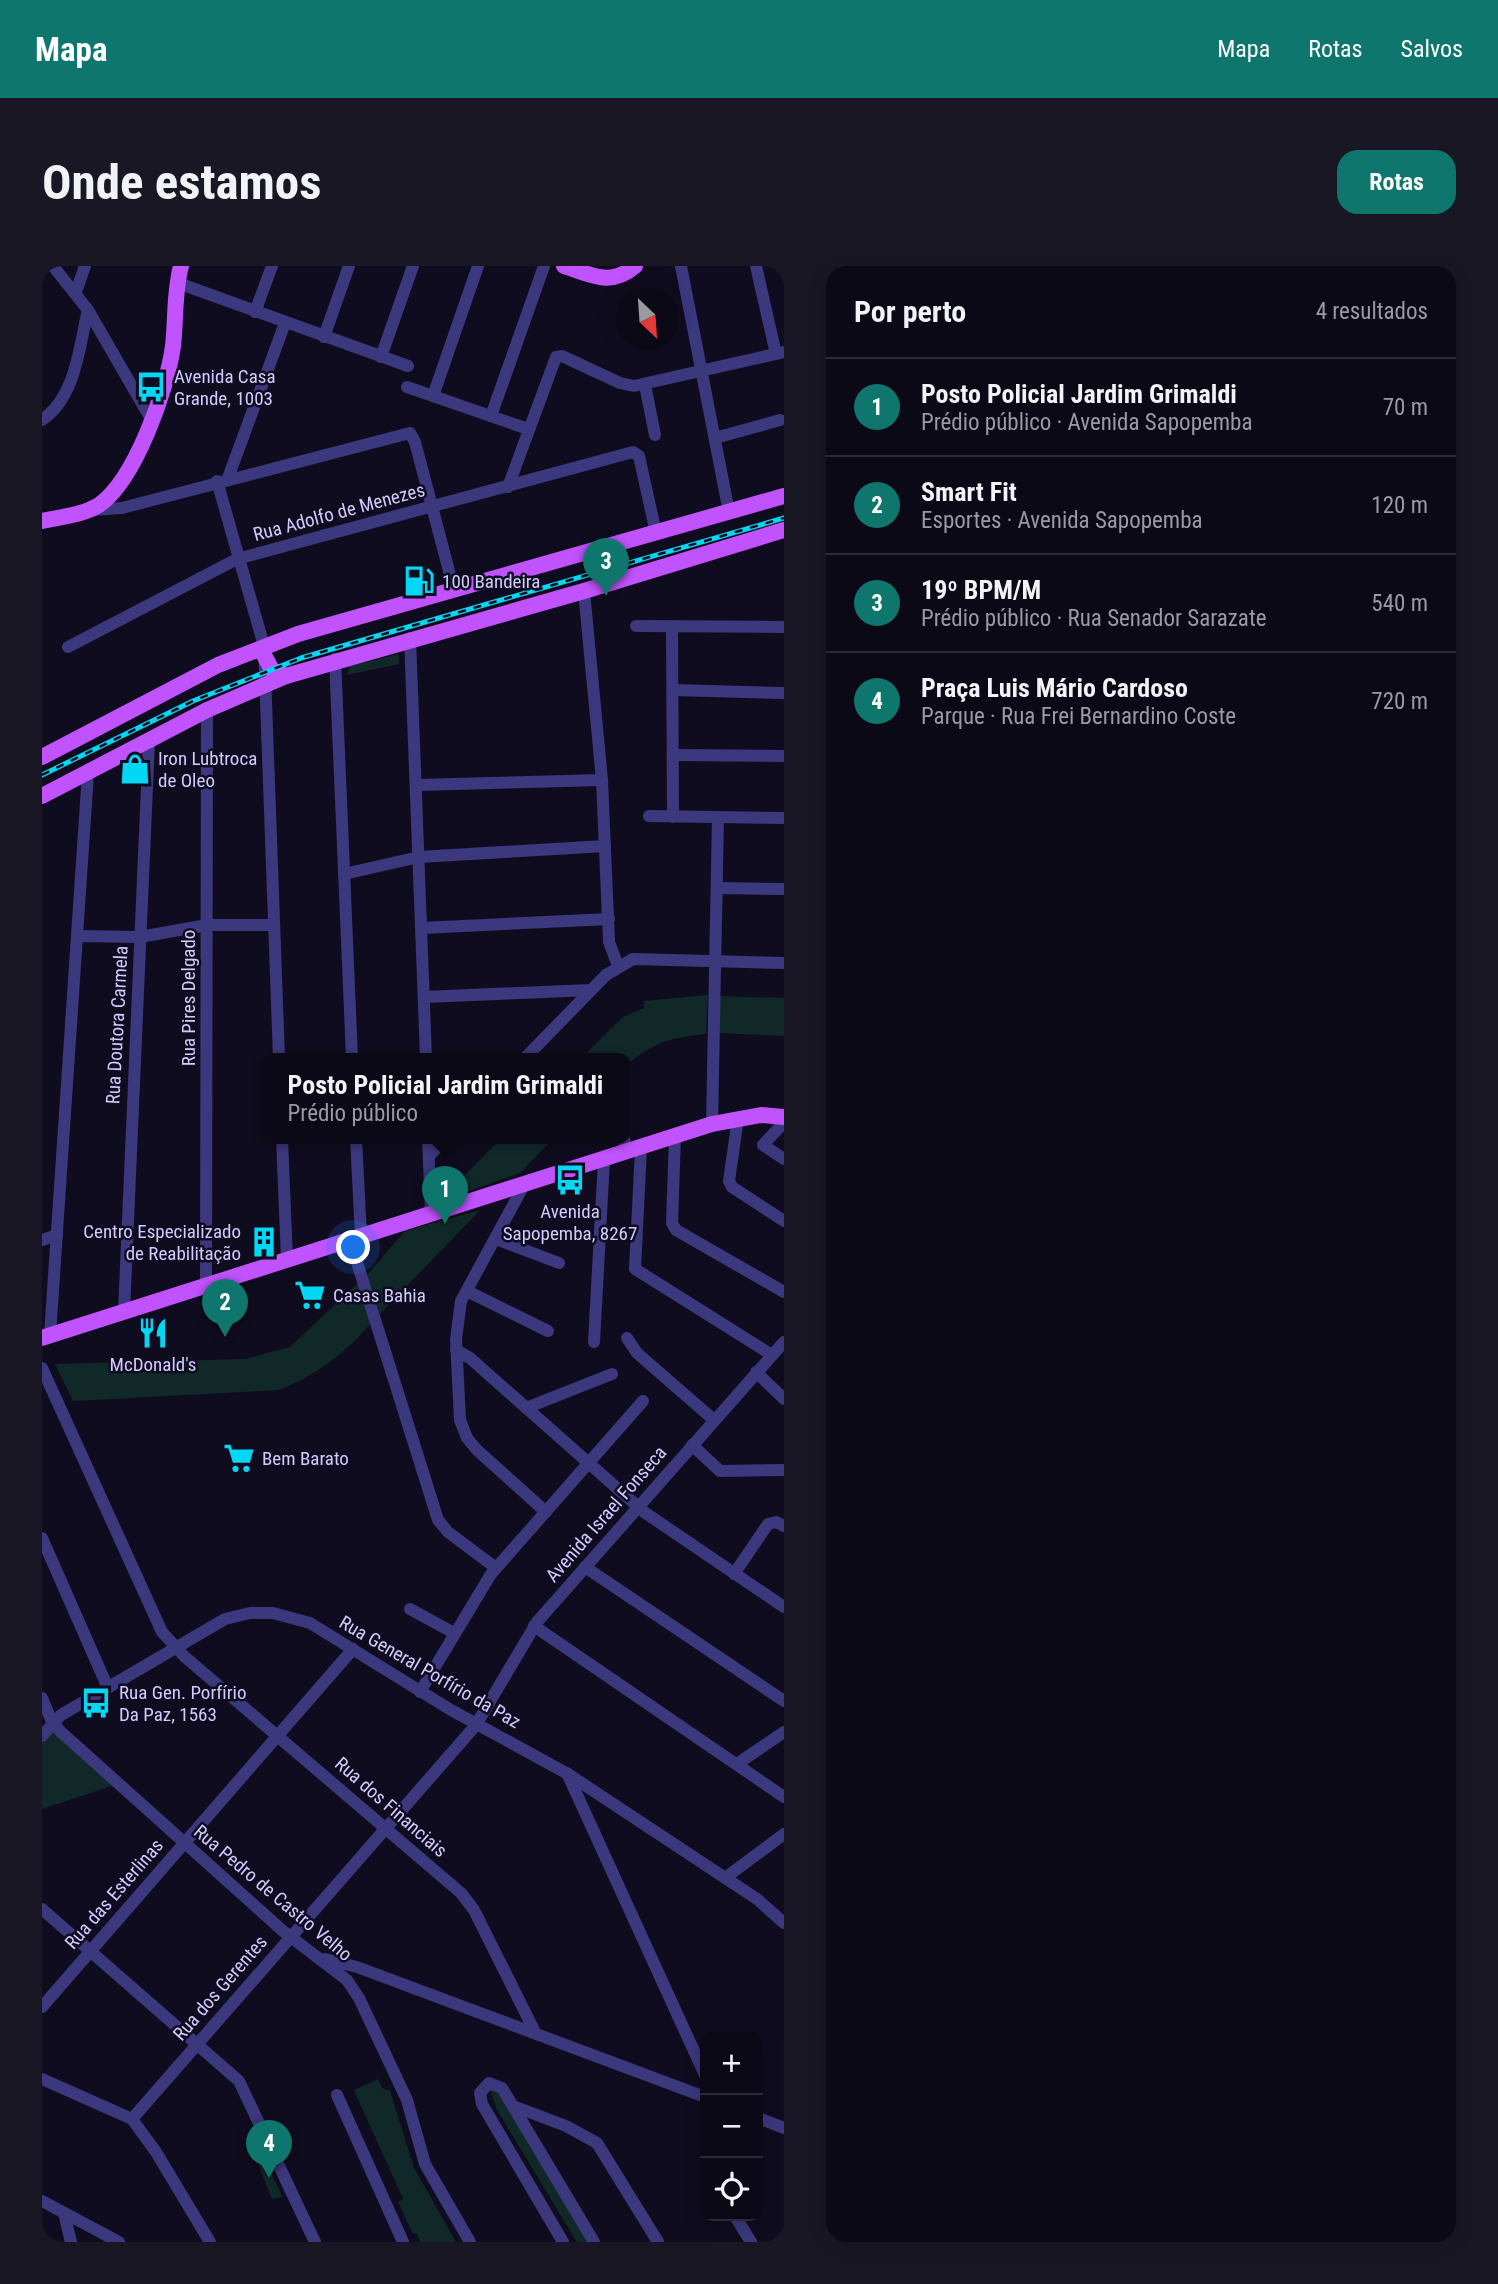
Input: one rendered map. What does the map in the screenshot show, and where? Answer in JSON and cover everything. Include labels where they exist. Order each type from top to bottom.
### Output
[{"type":"main road","points":[[42,521],[89,510],[118,487],[152,419],[173,349],[181,266]]},
{"type":"main road","points":[[564,266],[609,279],[617,278],[635,266]]},
{"type":"main road","points":[[42,757],[218,665],[454,590],[784,496]]},
{"type":"main road","points":[[42,796],[207,710],[265,683],[335,659],[584,591],[784,530]]},
{"type":"main road","points":[[264,651],[272,670],[286,676]]},
{"type":"main road","points":[[46,1337],[604,1160],[630,1146],[675,1137],[738,1118],[761,1115],[784,1120]]},
{"type":"street","points":[[54,266],[88,310],[152,419]]},
{"type":"street","points":[[76,292],[85,266]]},
{"type":"street","points":[[255,312],[272,266]]},
{"type":"street","points":[[324,337],[349,266]]},
{"type":"street","points":[[381,357],[413,266]]},
{"type":"street","points":[[433,396],[478,266]]},
{"type":"street","points":[[491,416],[544,266]]},
{"type":"street","points":[[681,266],[729,512]]},
{"type":"street","points":[[508,487],[555,359],[559,356],[627,386],[645,385],[780,353],[756,266]]},
{"type":"street","points":[[178,283],[408,366]]},
{"type":"street","points":[[42,420],[60,404],[69,385],[88,310]]},
{"type":"street","points":[[279,1053],[264,651],[237,559],[222,480],[285,323]]},
{"type":"street","points":[[645,385],[655,435]]},
{"type":"street","points":[[407,387],[528,429]]},
{"type":"street","points":[[715,438],[780,420]]},
{"type":"street","points":[[89,510],[122,508],[410,433],[415,442],[454,590]]},
{"type":"street","name":"Rua Adolfo de Menezes","points":[[68,647],[237,559],[633,452],[639,456],[656,533]]},
{"type":"street","points":[[584,591],[602,780],[609,942],[618,966]]},
{"type":"street","points":[[636,626],[784,627]]},
{"type":"street","points":[[672,626],[673,817]]},
{"type":"street","points":[[410,638],[426,1053]]},
{"type":"street","points":[[335,659],[352,1053]]},
{"type":"street","points":[[673,690],[784,693]]},
{"type":"street","name":"Rua Pires Delgado","points":[[206,1286],[207,710]]},
{"type":"street","name":"Rua Doutora Carmela","points":[[124,1312],[149,741]]},
{"type":"street","points":[[674,755],[784,756]]},
{"type":"street","points":[[46,1337],[57,1235],[88,773]]},
{"type":"street","points":[[416,785],[602,780]]},
{"type":"street","points":[[649,816],[784,818]]},
{"type":"street","points":[[712,1124],[711,1050],[719,888],[718,818]]},
{"type":"street","points":[[344,874],[419,857],[605,846]]},
{"type":"street","points":[[719,888],[784,889]]},
{"type":"street","points":[[421,928],[609,919]]},
{"type":"street","points":[[77,936],[140,937],[207,925],[274,925]]},
{"type":"street","points":[[530,1053],[590,990],[618,966],[644,957],[784,963]]},
{"type":"street","points":[[424,997],[590,990]]},
{"type":"street","points":[[738,1118],[729,1181],[732,1187],[784,1221]]},
{"type":"street","points":[[784,1120],[764,1145],[784,1159]]},
{"type":"street","points":[[675,1137],[672,1223],[676,1230],[784,1292]]},
{"type":"street","points":[[282,1144],[287,1260]]},
{"type":"street","points":[[356,1144],[356,1238],[438,1520],[448,1532],[496,1568]]},
{"type":"street","points":[[428,1144],[431,1214]]},
{"type":"street","points":[[429,1156],[440,1144]]},
{"type":"street","points":[[630,1146],[635,1269],[772,1354]]},
{"type":"street","points":[[594,1342],[604,1160]]},
{"type":"street","points":[[524,1185],[467,1291],[458,1313],[456,1350],[462,1430],[477,1450],[546,1511]]},
{"type":"street","points":[[42,1240],[57,1235]]},
{"type":"street","points":[[496,1239],[559,1263]]},
{"type":"street","points":[[467,1291],[548,1331]]},
{"type":"street","points":[[627,1338],[637,1353],[714,1420]]},
{"type":"street","name":"Avenida Israel Fonseca","points":[[476,1725],[534,1626],[784,1342]]},
{"type":"street","points":[[456,1350],[638,1507],[784,1607]]},
{"type":"street","name":"Rua dos Financiais","points":[[42,1368],[144,1600],[162,1632],[175,1647],[469,1902],[536,2032]]},
{"type":"street","points":[[755,1373],[784,1399]]},
{"type":"street","points":[[526,1408],[612,1374]]},
{"type":"street","points":[[420,1692],[453,1633],[496,1568],[643,1401]]},
{"type":"street","points":[[692,1445],[720,1471],[784,1470]]},
{"type":"street","points":[[734,1574],[768,1524],[776,1522],[784,1526]]},
{"type":"street","points":[[42,1538],[108,1688]]},
{"type":"street","points":[[585,1567],[784,1701]]},
{"type":"street","points":[[410,1609],[453,1633]]},
{"type":"street","name":"Rua General Porfírio da Paz","points":[[42,1736],[52,1722],[207,1626],[250,1612],[292,1617],[353,1649],[476,1725],[567,1773],[772,1910],[784,1923]]},
{"type":"street","points":[[534,1626],[784,1797]]},
{"type":"street","name":"Rua das Esterlinas","points":[[42,2007],[353,1649]]},
{"type":"street","points":[[42,1698],[52,1722]]},
{"type":"street","name":"Rua Pedro de Castro Velho","points":[[52,1722],[290,1937],[339,1973],[359,1998],[407,2100],[425,2164],[470,2242]]},
{"type":"street","name":"Rua dos Gerentes","points":[[132,2119],[476,1725]]},
{"type":"street","points":[[737,1765],[784,1732]]},
{"type":"street","points":[[567,1773],[700,2064]]},
{"type":"street","points":[[725,1878],[784,1834]]},
{"type":"street","points":[[42,1909],[197,2043],[246,2091],[315,2242]]},
{"type":"street","points":[[317,1958],[356,1967],[702,2095]]},
{"type":"street","points":[[42,2079],[132,2119],[156,2152],[210,2242]]},
{"type":"street","points":[[563,2242],[482,2104],[480,2093],[484,2086],[492,2082],[502,2088],[594,2242]]},
{"type":"street","points":[[337,2095],[403,2242]]},
{"type":"street","points":[[513,2106],[566,2126],[597,2143],[657,2242]]},
{"type":"street","points":[[763,2120],[784,2128]]},
{"type":"street","points":[[42,2201],[119,2242]]},
{"type":"street","points":[[64,2213],[71,2242]]},
{"type":"street","points":[[738,2221],[751,2242]]},
{"type":"green space","points":[[399,654],[399,664],[347,675],[350,666]]},
{"type":"green space","points":[[708,995],[706,1034],[663,1042],[631,1062],[631,1053],[586,1053],[623,1017],[644,1008],[644,1001]]},
{"type":"green space","points":[[718,996],[784,998],[784,1036],[717,1033]]},
{"type":"green space","points":[[495,1144],[548,1144],[520,1173],[440,1201]]},
{"type":"green space","points":[[480,1210],[380,1314],[367,1275],[405,1231]]},
{"type":"green space","points":[[360,1281],[373,1321],[330,1362],[279,1390],[73,1401],[55,1364],[246,1359],[290,1347]]},
{"type":"green space","points":[[52,1722],[118,1784],[42,1809],[42,1743]]},
{"type":"green space","points":[[378,2079],[382,2088],[390,2091],[414,2168],[456,2242],[420,2242],[417,2233],[413,2234],[398,2202],[403,2199],[354,2090]]},
{"type":"green space","points":[[498,2084],[566,2184],[600,2242],[577,2242],[497,2110],[490,2090]]},
{"type":"green space","points":[[264,2156],[282,2197],[272,2199],[256,2159]]},
{"type":"railway","points":[[42,775],[193,701],[301,658],[784,518]]},
{"type":"place","name":"Avenida Casa Grande, 1003","points":[[151,387]]},
{"type":"place","name":"100 Bandeira","points":[[419,581]]},
{"type":"place","name":"19º BPM/M","points":[[606,596]]},
{"type":"place","name":"Iron Lubtroca de Oleo","points":[[135,769]]},
{"type":"place","name":"Avenida Sapopemba, 8267","points":[[570,1180]]},
{"type":"place","name":"Posto Policial Jardim Grimaldi","points":[[445,1224]]},
{"type":"place","name":"Centro Especializado de Reabilitação","points":[[264,1242]]},
{"type":"place","name":"Casas Bahia","points":[[310,1295]]},
{"type":"place","name":"McDonald's","points":[[153,1333]]},
{"type":"place","name":"Smart Fit","points":[[225,1337]]},
{"type":"place","name":"Bem Barato","points":[[239,1458]]},
{"type":"place","name":"Rua Gen. Porfírio Da Paz, 1563","points":[[96,1703]]},
{"type":"place","name":"Praça Luis Mário Cardoso","points":[[269,2178]]}]
